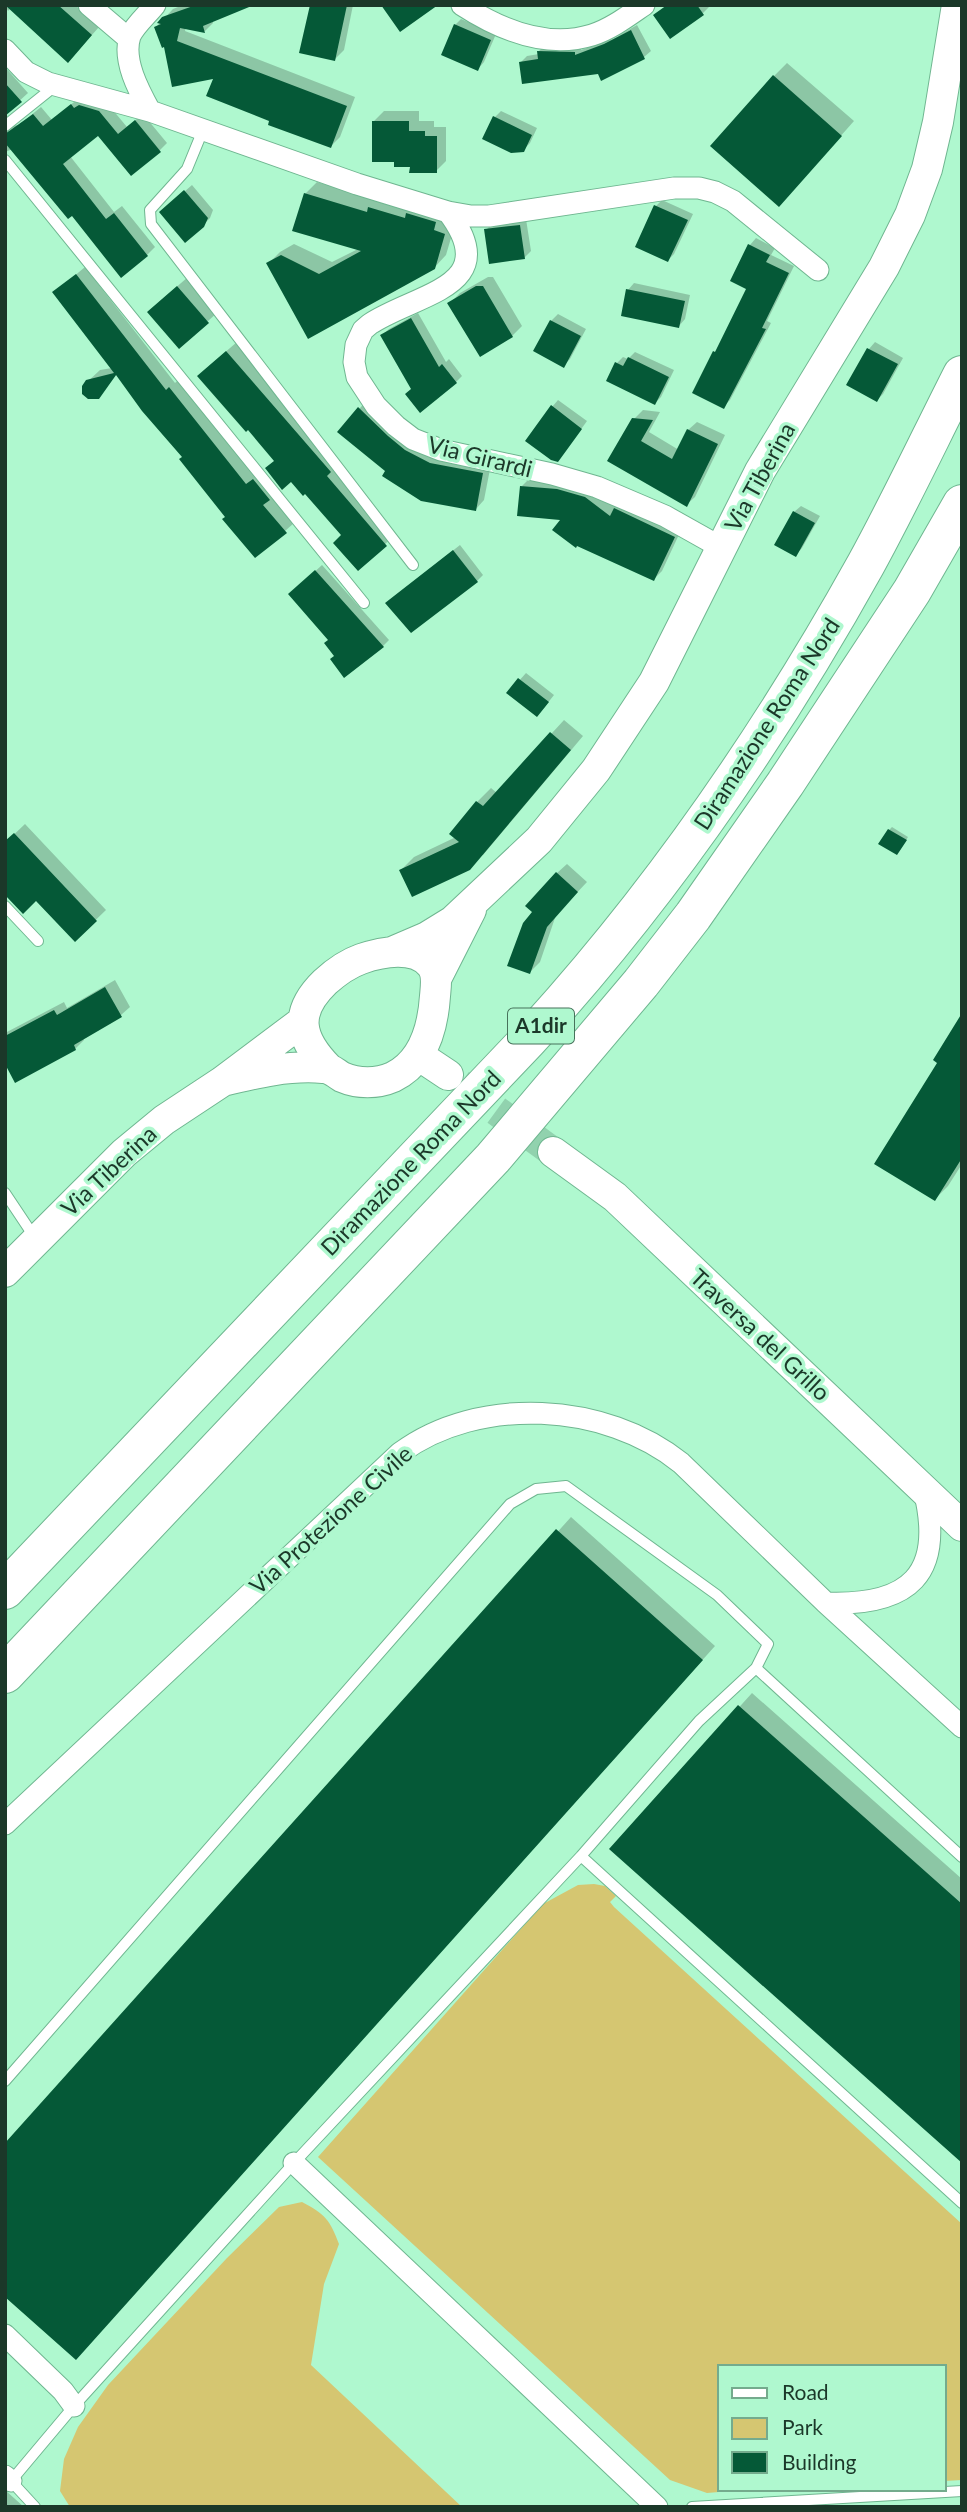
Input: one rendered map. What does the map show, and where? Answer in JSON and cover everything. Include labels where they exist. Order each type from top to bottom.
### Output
[{"type":"highway","name":"Diramazione Roma Nord","points":[[5,1590],[519,1050],[619,936],[672,868],[748,761],[807,667],[867,561],[962,375]]},
{"type":"highway","name":"Diramazione Roma Nord","points":[[5,1674],[493,1158],[641,984],[693,916],[785,784],[912,591],[962,504]]},
{"type":"main road","name":"Via Tiberina","points":[[5,1272],[124,1153],[164,1120],[223,1081],[303,1021],[309,1000],[332,975],[358,960],[392,952],[427,937],[445,927],[474,904],[539,840],[592,776],[663,666],[760,471],[884,267],[910,215],[927,169],[939,122],[957,5]]},
{"type":"main road","name":"Via Tiberina","points":[[436,979],[474,904]]},
{"type":"main road","name":"Via Tiberina","points":[[223,1081],[273,1070],[328,1068],[352,1080],[373,1082],[395,1076],[406,1069],[418,1055],[431,1027],[436,979],[434,968],[422,957],[392,952]]},
{"type":"main road","points":[[303,1021],[311,1048],[328,1068]]},
{"type":"main road","points":[[418,1055],[449,1075]]},
{"type":"main road","name":"Traversa del Grillo","points":[[553,1152],[615,1197],[961,1526]]},
{"type":"street","points":[[89,5],[129,39]]},
{"type":"street","points":[[150,111],[131,69],[129,39],[155,5]]},
{"type":"street","points":[[462,5],[486,20],[516,32],[544,38],[569,39],[601,32],[644,5]]},
{"type":"street","points":[[5,50],[26,72],[56,85],[150,111],[357,184],[448,212],[489,216],[674,188],[699,188],[715,192],[733,201],[818,270]]},
{"type":"street","name":"Via Girardi","points":[[448,212],[465,239],[467,257],[460,274],[442,288],[370,324],[363,330],[356,345],[354,362],[357,377],[376,406],[401,430],[427,445],[597,487],[665,516],[722,548]]},
{"type":"street","name":"Via Protezione Civile","points":[[5,1824],[400,1453],[429,1434],[461,1422],[521,1414],[569,1417],[606,1424],[649,1441],[681,1463],[826,1603],[962,1727]]},
{"type":"street","points":[[826,1603],[856,1604],[884,1598],[905,1587],[920,1572],[926,1560],[931,1534],[924,1490]]},
{"type":"street","points":[[294,2163],[657,2507]]},
{"type":"street","points":[[5,2335],[63,2390],[74,2406]]},
{"type":"lane","points":[[5,126],[56,85]]},
{"type":"lane","points":[[204,130],[187,169],[150,211],[151,224],[413,565]]},
{"type":"lane","points":[[5,160],[363,603]]},
{"type":"lane","points":[[5,906],[38,941]]},
{"type":"lane","points":[[5,1193],[36,1240]]},
{"type":"lane","points":[[5,2081],[510,1504],[536,1489],[566,1486],[717,1595],[768,1644],[756,1668],[699,1721],[581,1856],[294,2163],[8,2478],[35,2507]]},
{"type":"lane","points":[[756,1668],[962,1857]]},
{"type":"lane","points":[[581,1856],[962,2203]]},
{"type":"lane","points":[[692,2507],[962,2491]]},
{"type":"green space","points":[[578,1885],[605,1886],[616,1896],[610,1902],[614,1907],[962,2224],[962,2480],[946,2481],[946,2365],[718,2365],[718,2491],[731,2491],[707,2493],[670,2480],[318,2157],[543,1904]]},
{"type":"green space","points":[[302,2202],[326,2218],[339,2244],[324,2284],[311,2365],[462,2507],[70,2507],[60,2491],[64,2459],[78,2427],[108,2385],[227,2258],[279,2207]]},
{"type":"building","points":[[5,5],[58,5],[92,35],[68,63]]},
{"type":"building","points":[[196,5],[254,5],[203,26],[205,33],[180,28],[177,41],[347,106],[331,148],[268,125],[269,121],[206,96],[213,79],[172,87],[164,47],[162,48],[154,27],[161,24],[157,23],[162,17]]},
{"type":"building","points":[[310,5],[347,5],[335,61],[299,53]]},
{"type":"building","points":[[381,5],[438,5],[400,32]]},
{"type":"building","points":[[667,5],[697,5],[704,15],[670,39],[653,15]]},
{"type":"building","points":[[454,24],[491,40],[478,71],[441,55]]},
{"type":"building","points":[[631,30],[645,59],[601,81],[598,74],[522,84],[519,62],[538,59],[537,51],[575,52],[575,55]]},
{"type":"building","points":[[773,75],[842,136],[779,207],[710,146]]},
{"type":"building","points":[[5,83],[22,102],[5,116]]},
{"type":"building","points":[[71,104],[74,108],[79,105],[99,111],[118,134],[135,120],[161,152],[131,176],[98,136],[63,164],[106,219],[114,213],[148,256],[121,278],[72,216],[68,219],[5,143],[5,134],[33,114],[43,126]]},
{"type":"building","points":[[493,116],[532,135],[524,152],[511,153],[482,139]]},
{"type":"building","points":[[372,121],[409,121],[409,131],[425,131],[425,136],[437,136],[437,173],[409,173],[410,167],[394,167],[394,162],[372,162]]},
{"type":"building","points":[[184,190],[208,218],[204,227],[185,243],[159,212]]},
{"type":"building","points":[[304,193],[367,212],[368,207],[405,218],[406,213],[436,222],[434,230],[445,234],[435,269],[308,339],[266,263],[281,255],[319,274],[361,251],[292,231]]},
{"type":"building","points":[[654,205],[688,220],[668,262],[635,247]]},
{"type":"building","points":[[520,225],[525,259],[489,264],[484,229]]},
{"type":"building","points":[[748,244],[770,255],[766,262],[789,273],[762,328],[766,329],[724,409],[692,393],[746,289],[730,281]]},
{"type":"building","points":[[76,274],[166,390],[169,387],[246,484],[253,479],[270,500],[263,505],[287,533],[255,558],[222,519],[225,517],[179,459],[182,457],[142,411],[116,375],[99,399],[88,399],[82,394],[82,386],[86,380],[114,373],[52,292]]},
{"type":"building","points":[[177,286],[209,323],[179,349],[147,312]]},
{"type":"building","points":[[476,286],[483,286],[513,337],[480,357],[447,303]]},
{"type":"building","points":[[626,289],[685,301],[679,328],[621,316]]},
{"type":"building","points":[[411,318],[439,367],[442,364],[457,383],[420,413],[405,394],[411,389],[380,335]]},
{"type":"building","points":[[550,320],[581,336],[564,368],[533,351]]},
{"type":"building","points":[[867,348],[898,364],[877,402],[846,385]]},
{"type":"building","points":[[226,351],[331,472],[327,476],[387,546],[358,571],[333,543],[341,535],[291,482],[282,490],[265,468],[274,461],[197,376]]},
{"type":"building","points":[[628,357],[669,377],[655,405],[606,381],[615,362],[623,366]]},
{"type":"building","points":[[551,405],[582,429],[558,462],[525,441]]},
{"type":"building","points":[[358,407],[405,450],[430,463],[483,473],[476,511],[421,501],[382,476],[385,471],[337,432]]},
{"type":"building","points":[[632,418],[653,420],[641,441],[672,459],[687,429],[718,444],[687,507],[607,461]]},
{"type":"building","points":[[520,486],[557,489],[585,497],[610,516],[614,508],[675,537],[654,581],[577,546],[576,548],[552,530],[560,520],[517,516]]},
{"type":"building","points":[[793,511],[815,523],[796,557],[774,545]]},
{"type":"building","points":[[453,550],[478,582],[411,633],[385,603]]},
{"type":"building","points":[[315,570],[384,647],[344,678],[330,659],[334,656],[324,643],[328,640],[288,594]]},
{"type":"building","points":[[518,678],[549,702],[537,717],[506,693]]},
{"type":"building","points":[[550,732],[571,750],[470,870],[412,897],[399,870],[459,842],[449,834],[476,801],[483,806]]},
{"type":"building","points":[[888,829],[907,840],[897,855],[878,844]]},
{"type":"building","points":[[14,833],[97,921],[75,942],[36,901],[23,914],[5,895],[5,841]]},
{"type":"building","points":[[556,872],[578,892],[547,927],[530,974],[507,966],[523,923],[532,912],[525,906]]},
{"type":"building","points":[[105,987],[122,1017],[74,1045],[76,1050],[15,1083],[5,1064],[5,1036],[54,1010],[57,1015]]},
{"type":"building","points":[[962,1013],[962,1158],[935,1201],[874,1164],[937,1063],[933,1060]]},
{"type":"building","points":[[556,1529],[703,1660],[76,2360],[5,2297],[5,2143]]},
{"type":"building","points":[[738,1705],[962,1904],[962,2163],[609,1849]]},
{"type":"tunnel","points":[[460,1084],[553,1152]]}]
